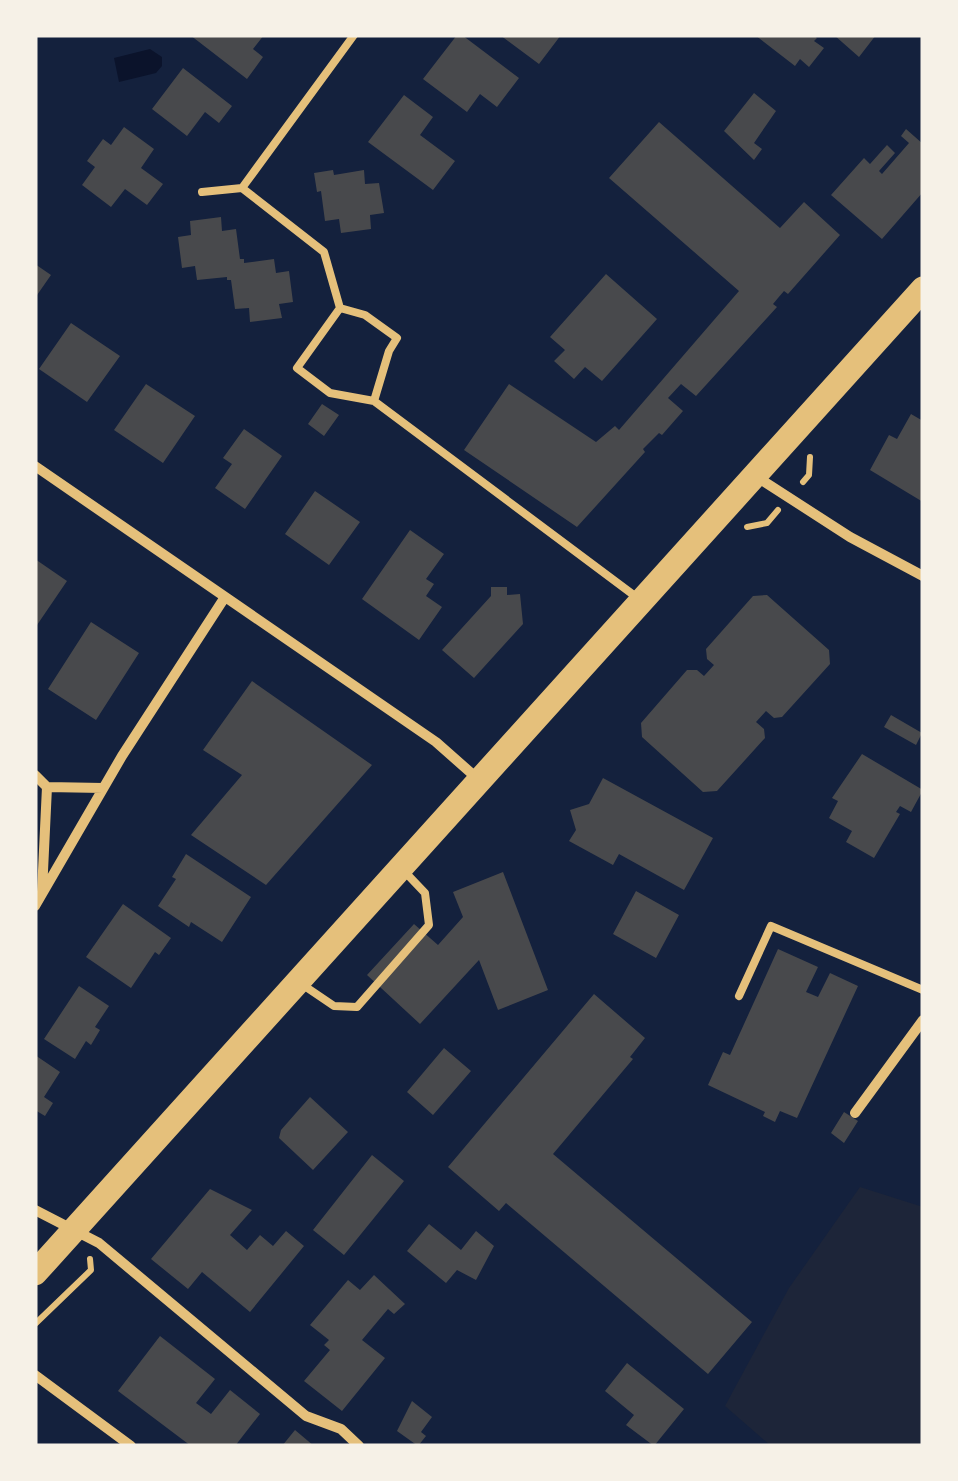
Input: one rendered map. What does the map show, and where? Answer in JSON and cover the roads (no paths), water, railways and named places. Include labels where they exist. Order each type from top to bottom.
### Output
[{"type":"main road","points":[[35,1274],[82,1241],[299,983],[923,289]]},
{"type":"street","points":[[35,466],[436,742],[480,782]]},
{"type":"street","points":[[756,476],[850,536],[923,576]]},
{"type":"street","points":[[35,906],[103,788],[226,597]]},
{"type":"street","points":[[35,775],[46,787],[103,788]]},
{"type":"street","points":[[42,894],[39,838],[46,787]]},
{"type":"street","points":[[855,1113],[923,1020]]},
{"type":"street","points":[[35,1210],[82,1241],[114,1256],[306,1416],[341,1429],[359,1446]]},
{"type":"street","points":[[35,1375],[131,1446]]},
{"type":"lane","points":[[242,188],[354,35]]},
{"type":"lane","points":[[202,192],[242,188],[324,252],[340,308]]},
{"type":"lane","points":[[340,308],[297,368],[330,393],[374,400],[643,602]]},
{"type":"lane","points":[[340,308],[365,315],[398,338],[389,351],[374,400]]},
{"type":"lane","points":[[299,983],[334,1006],[358,1007],[429,925],[425,893],[402,870]]},
{"type":"lane","points":[[739,996],[772,926],[923,990]]}]
